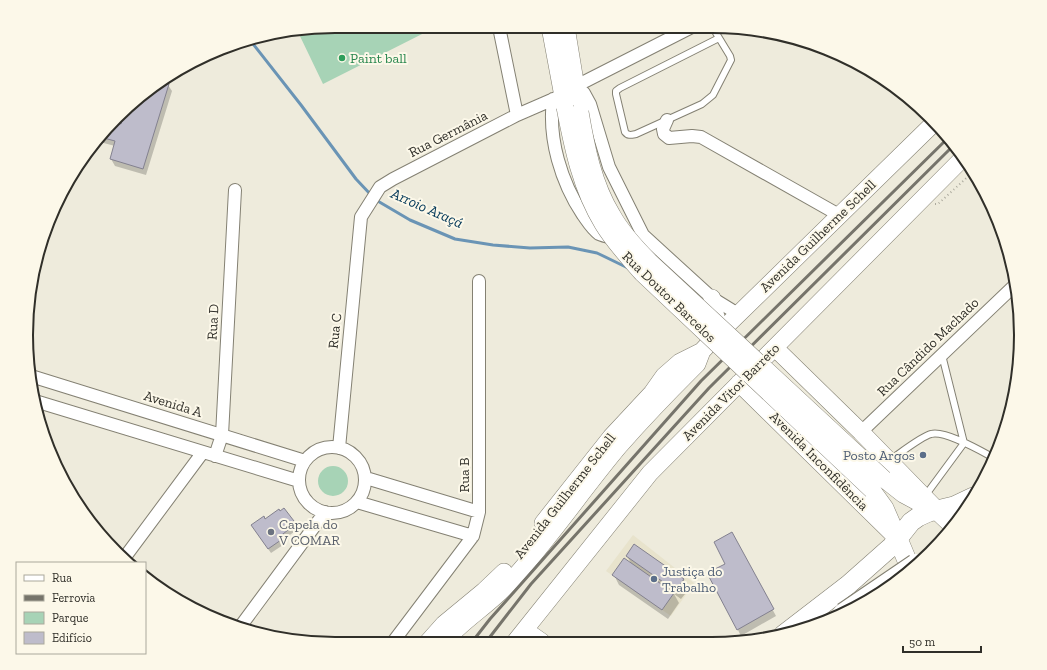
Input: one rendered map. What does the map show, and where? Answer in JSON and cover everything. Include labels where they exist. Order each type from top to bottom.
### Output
[{"type":"main road","name":"Rua Doutor Barcelos","points":[[551,33],[567,100],[592,170],[611,215],[629,241],[878,484]]},
{"type":"main road","name":"Rua Doutor Barcelos","points":[[566,33],[567,100]]},
{"type":"main road","name":"Avenida Guilherme Schell","points":[[448,637],[491,601],[533,555],[620,446],[657,396],[661,380],[672,369],[689,357],[702,351],[719,332],[931,126]]},
{"type":"main road","name":"Avenida Vitor Barreto","points":[[520,636],[650,474],[960,162]]},
{"type":"main road","points":[[712,298],[719,332]]},
{"type":"main road","points":[[775,348],[950,522]]},
{"type":"main road","name":"Avenida Inconfidência","points":[[740,383],[898,539]]},
{"type":"main road","name":"Avenida Guilherme Schell","points":[[432,637],[444,624],[500,576],[524,548],[611,437],[657,396]]},
{"type":"main road","points":[[878,484],[895,488],[914,501],[954,506],[964,501]]},
{"type":"main road","name":"Avenida Inconfidência","points":[[878,484],[885,508],[909,564]]},
{"type":"main road","points":[[796,625],[848,585],[886,552],[911,522],[923,514],[930,504]]},
{"type":"main road","points":[[848,585],[864,580],[870,580],[882,584]]},
{"type":"street","points":[[500,33],[517,115]]},
{"type":"street","name":"Rua Germânia","points":[[364,214],[380,187],[393,179],[517,115],[567,100],[681,33]]},
{"type":"street","points":[[642,235],[632,238],[615,238],[600,234],[590,226],[578,208],[568,188],[554,140],[551,121],[567,100],[584,93],[590,104],[609,167],[642,235],[712,298],[738,314]]},
{"type":"street","points":[[667,120],[663,129],[664,134],[669,138],[680,136],[701,137],[839,215]]},
{"type":"street","name":"Rua D","points":[[127,554],[209,454],[222,435],[235,190]]},
{"type":"street","name":"Rua C","points":[[339,448],[364,214]]},
{"type":"street","name":"Rua B","points":[[397,637],[473,536],[479,512],[480,281]]},
{"type":"street","name":"Rua Cândido Machado","points":[[861,432],[1010,290]]},
{"type":"street","name":"Avenida A","points":[[37,378],[305,461]]},
{"type":"street","points":[[41,402],[299,482]]},
{"type":"street","points":[[330,447],[339,448],[348,451],[355,457],[361,464],[366,478],[357,502],[350,508],[342,512],[325,512],[315,508],[307,501],[301,492],[299,482],[300,470],[305,461],[320,449],[330,447]]},
{"type":"street","points":[[366,478],[479,512]]},
{"type":"street","points":[[357,502],[473,536]]},
{"type":"street","points":[[243,623],[325,512]]},
{"type":"lane","points":[[716,33],[719,38],[731,60],[713,95],[702,104],[667,120],[636,134],[630,136],[627,134],[625,132],[619,110],[616,91],[719,38]]},
{"type":"lane","points":[[930,504],[964,443],[942,355]]},
{"type":"lane","points":[[889,461],[930,434],[938,432],[989,456]]},
{"type":"shaded area","name":"Justiça do Trabalho","points":[[633,535],[694,583],[671,616],[606,571]]},
{"type":"green space","name":"Paint ball","points":[[335,33],[424,33],[323,84],[300,36]]},
{"type":"green space","points":[[333,466],[344,470],[348,481],[344,492],[333,496],[322,492],[318,481],[322,470]]},
{"type":"building","points":[[169,84],[143,169],[110,159],[115,141],[106,139],[119,123],[121,124],[122,120],[151,95]]},
{"type":"building","name":"Capela do V COMAR","points":[[284,508],[294,521],[290,523],[292,527],[279,537],[281,540],[268,549],[251,525],[264,516],[265,519],[279,509],[280,511]]},
{"type":"building","points":[[732,532],[774,609],[737,630],[707,573],[725,564],[714,542]]},
{"type":"building","points":[[634,544],[684,579],[676,591],[626,556]]},
{"type":"building","points":[[624,558],[674,593],[662,610],[612,575]]},
{"type":"waterway","name":"Arroio Araçá","points":[[253,44],[356,179],[372,196]]},
{"type":"waterway","name":"Arroio Araçá","points":[[376,200],[410,220],[455,239],[493,245],[530,248],[568,247],[597,253],[628,268]]},
{"type":"railway","points":[[476,637],[490,619],[701,381],[944,142]]},
{"type":"railway","points":[[490,637],[531,584],[709,388],[950,149]]},
{"type":"place","name":"Paint ball","points":[[342,58]]},
{"type":"place","name":"Posto Argos","points":[[923,455]]},
{"type":"place","name":"Capela do V COMAR","points":[[271,532]]},
{"type":"place","name":"Justiça do Trabalho","points":[[654,579]]}]
